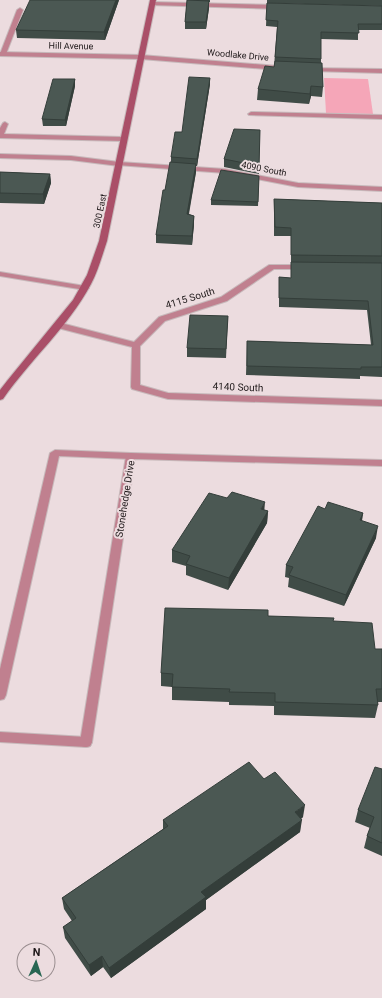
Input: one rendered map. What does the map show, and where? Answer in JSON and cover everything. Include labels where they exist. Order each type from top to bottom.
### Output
[{"type":"street","points":[[152,2],[288,7]]},
{"type":"street","name":"300 East","points":[[0,397],[13,377],[57,325],[85,288],[94,269],[102,241],[152,2]]},
{"type":"street","points":[[2,54],[20,10]]},
{"type":"street","name":"Hill Avenue","points":[[2,54],[141,57]]},
{"type":"street","name":"Woodlake Drive","points":[[141,57],[282,68]]},
{"type":"street","points":[[303,69],[382,71]]},
{"type":"street","points":[[252,114],[382,117]]},
{"type":"street","points":[[5,124],[0,136],[123,139]]},
{"type":"street","name":"4090 South","points":[[0,156],[71,158],[118,164],[225,171],[298,185],[382,189]]},
{"type":"street","name":"4115 South","points":[[136,345],[162,319],[224,299],[272,267],[311,268]]},
{"type":"street","points":[[0,274],[85,288]]},
{"type":"street","points":[[57,325],[136,345]]},
{"type":"street","name":"4140 South","points":[[136,345],[135,387],[168,396],[382,403]]},
{"type":"street","points":[[0,695],[55,453],[131,456]]},
{"type":"street","name":"Stonehedge Drive","points":[[0,737],[86,742],[131,456],[382,463]]},
{"type":"shaded area","points":[[324,78],[368,79],[373,114],[326,113]]},
{"type":"building","points":[[30,0],[116,0],[104,32],[16,30]]},
{"type":"building","points":[[187,0],[209,1],[206,22],[185,22]]},
{"type":"building","points":[[267,3],[382,6],[382,24],[358,24],[359,33],[321,32],[321,59],[275,57],[278,21],[266,20]]},
{"type":"building","points":[[275,61],[322,63],[323,87],[311,86],[310,94],[258,89],[265,66],[274,67]]},
{"type":"building","points":[[189,77],[210,78],[197,159],[171,157],[175,132],[182,132]]},
{"type":"building","points":[[53,79],[75,79],[65,120],[42,119]]},
{"type":"building","points":[[234,129],[260,130],[259,166],[224,159]]},
{"type":"building","points":[[170,162],[196,164],[187,214],[194,216],[192,236],[156,235],[163,190],[165,190]]},
{"type":"building","points":[[221,170],[259,176],[258,202],[211,200]]},
{"type":"building","points":[[0,172],[50,174],[43,194],[0,193]]},
{"type":"building","points":[[274,199],[382,203],[382,256],[291,255],[291,228],[275,227]]},
{"type":"building","points":[[291,262],[382,263],[382,367],[361,367],[361,369],[247,366],[247,341],[373,345],[368,301],[279,298],[279,277],[291,278]]},
{"type":"building","points":[[190,315],[228,316],[226,349],[187,348]]},
{"type":"building","points":[[232,492],[265,502],[261,509],[268,511],[229,578],[186,564],[190,556],[172,550],[209,493],[227,498]]},
{"type":"building","points":[[328,502],[363,513],[360,520],[378,526],[346,595],[289,575],[293,567],[286,565],[318,506],[325,509]]},
{"type":"building","points":[[165,608],[268,610],[268,616],[334,618],[333,621],[372,623],[375,649],[382,649],[382,689],[376,689],[378,705],[275,702],[275,693],[229,692],[230,689],[172,687],[173,674],[161,673]]},
{"type":"building","points":[[249,762],[264,779],[275,772],[305,805],[295,812],[302,820],[201,892],[206,897],[109,968],[102,956],[89,965],[63,927],[76,918],[62,898],[168,826],[163,820]]},
{"type":"building","points":[[375,767],[382,769],[382,843],[367,836],[374,817],[358,810]]}]
